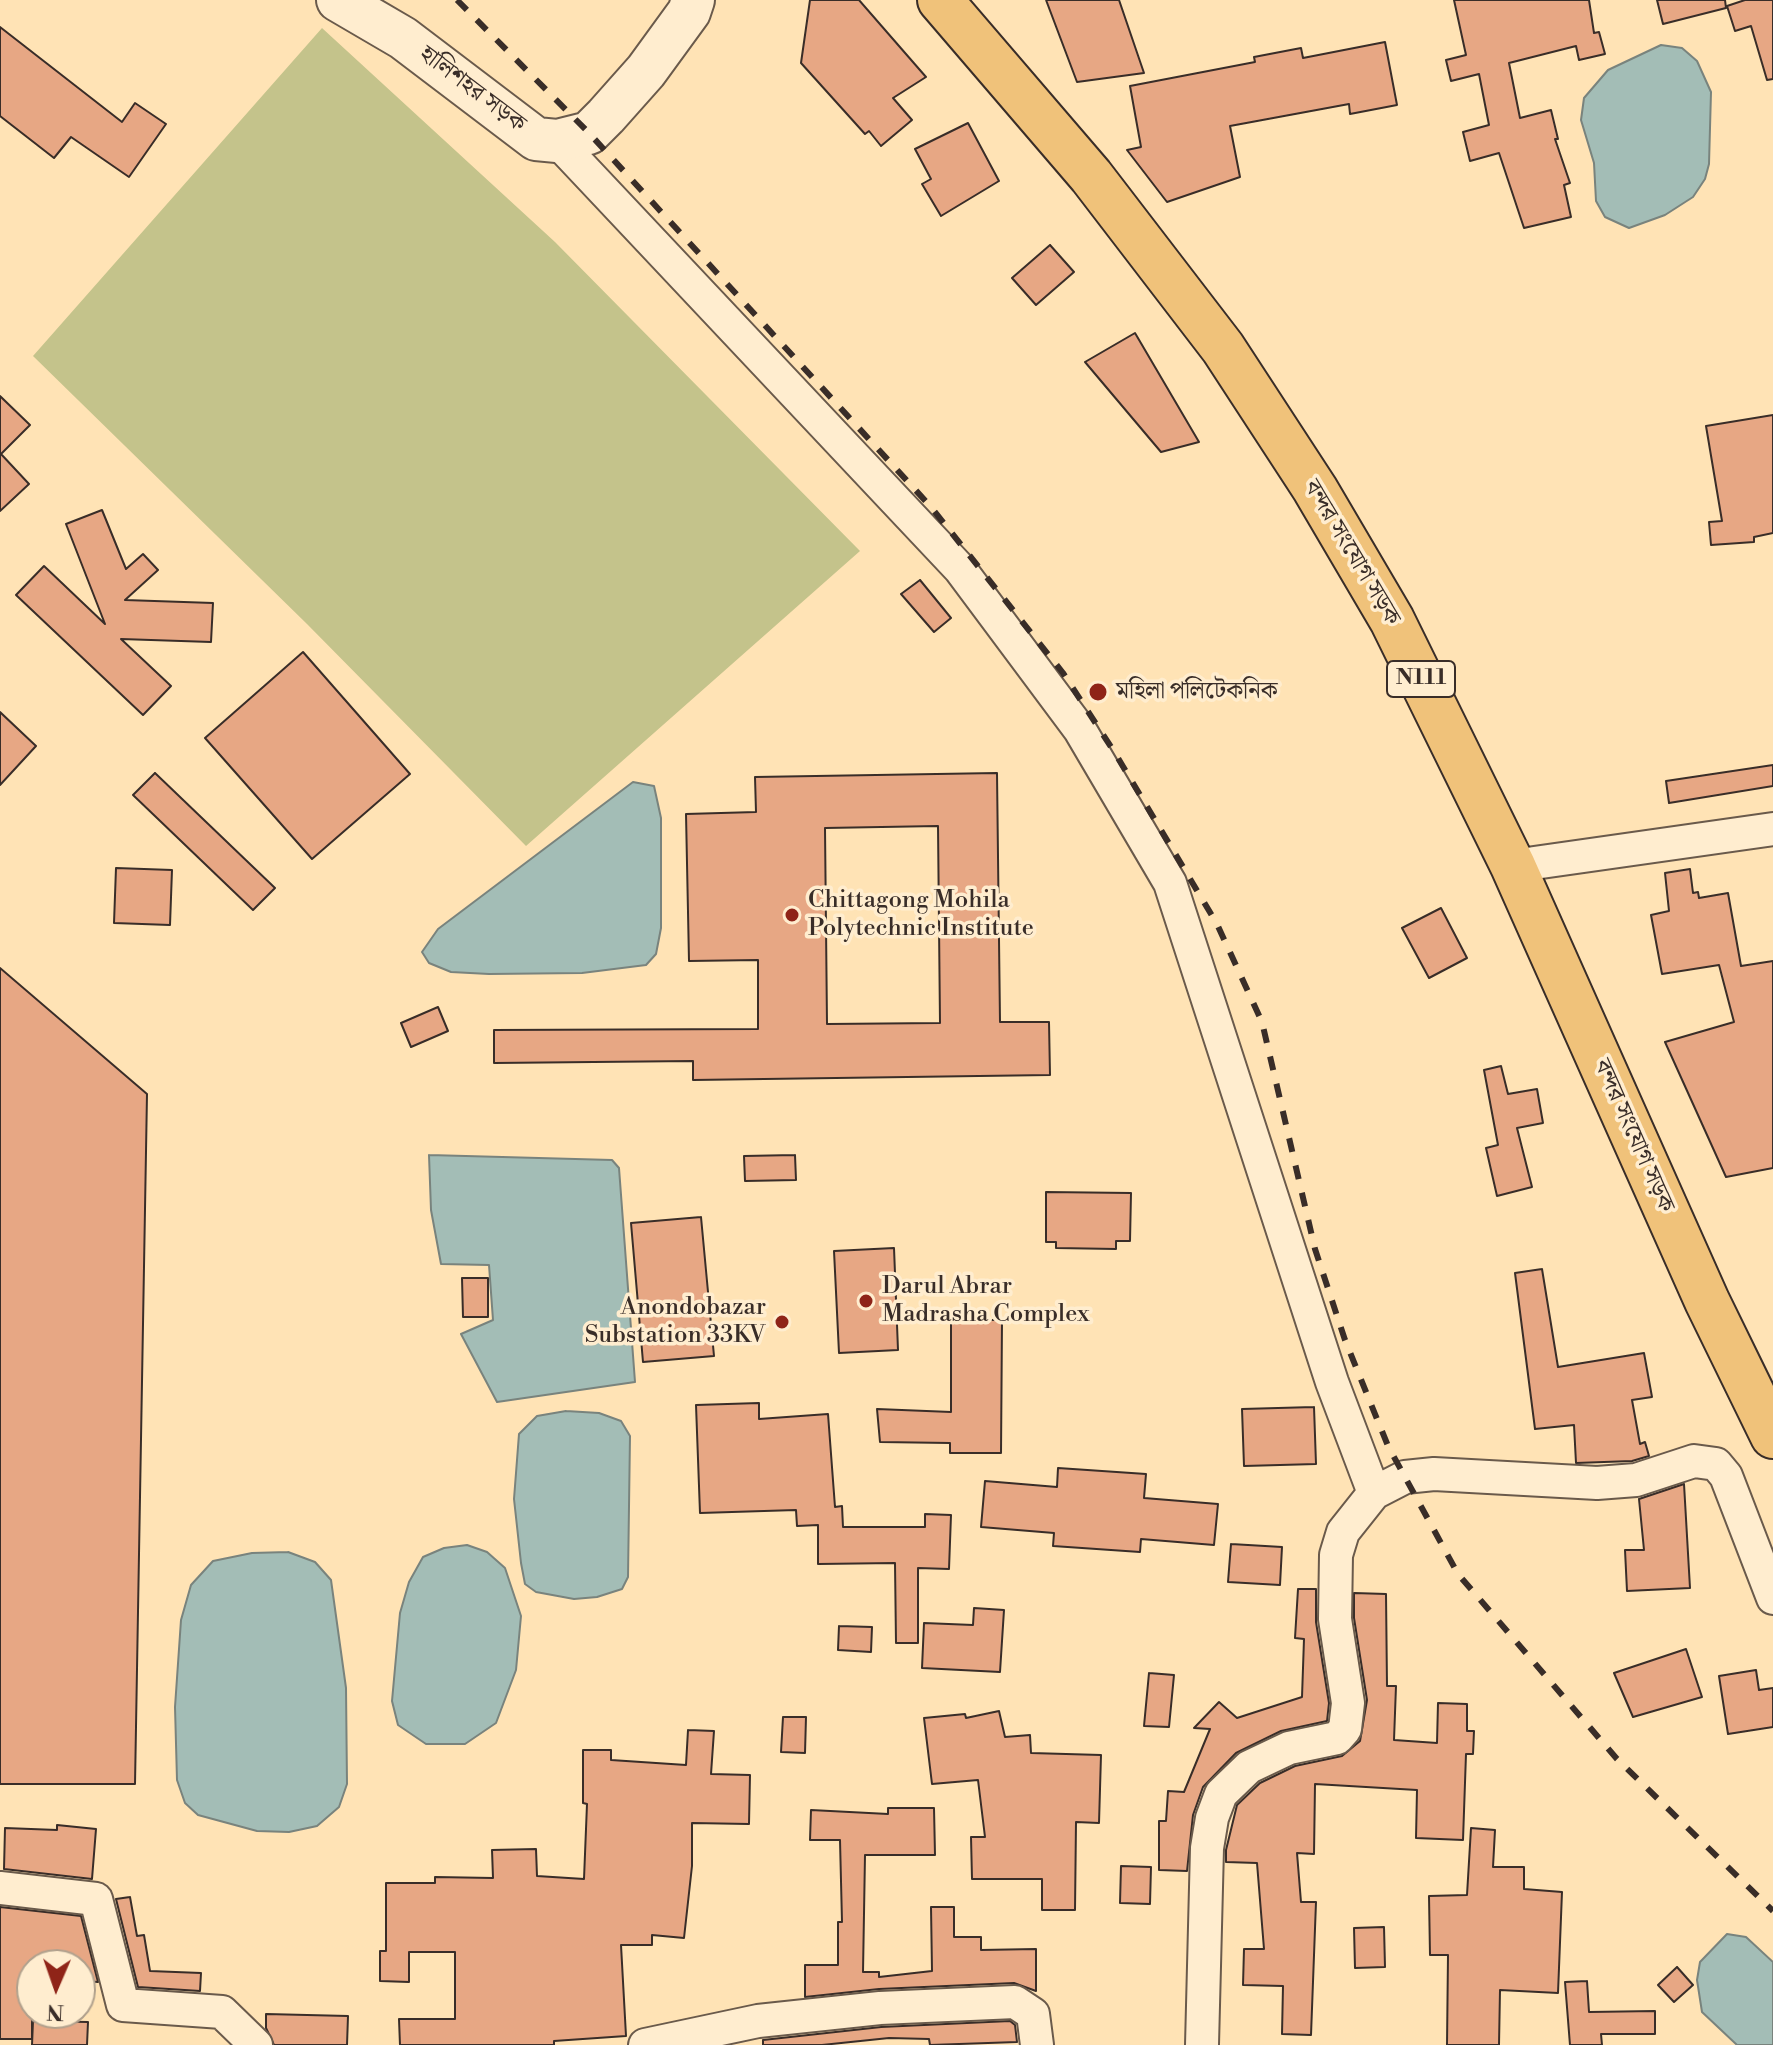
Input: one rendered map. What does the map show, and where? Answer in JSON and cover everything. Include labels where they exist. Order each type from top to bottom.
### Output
[{"type":"highway","name":"বন্দর সংযোগ সড়ক","points":[[940,0],[1091,176],[1223,348],[1315,489],[1392,620],[1513,866],[1707,1301],[1773,1436]]},
{"type":"street","name":"হালিশহর সড়ক","points":[[338,0],[403,38],[536,139],[557,141],[589,133],[606,116],[646,71],[689,12],[693,0]]},
{"type":"street","points":[[557,141],[960,569],[1080,730],[1170,883],[1332,1382],[1374,1493]]},
{"type":"street","points":[[1513,866],[1773,829]]},
{"type":"street","points":[[1202,2045],[1207,1848],[1212,1818],[1221,1794],[1249,1767],[1289,1748],[1337,1738],[1345,1729],[1348,1703],[1335,1619],[1336,1555],[1343,1532],[1374,1493],[1405,1477],[1420,1475],[1597,1483],[1636,1480],[1694,1461],[1716,1464],[1726,1476],[1773,1598]]},
{"type":"street","points":[[0,1888],[96,1899],[123,2005],[222,2012],[256,2045]]},
{"type":"street","points":[[645,2045],[759,2033],[880,2008],[1015,2002],[1033,2014],[1037,2045]]},
{"type":"shaded area","points":[[322,28],[555,242],[860,551],[526,846],[307,624],[33,356]]},
{"type":"water","points":[[1661,45],[1682,48],[1697,61],[1711,92],[1709,164],[1705,179],[1693,197],[1665,215],[1629,228],[1605,217],[1596,201],[1594,163],[1581,120],[1584,98],[1608,70]]},
{"type":"water","points":[[633,782],[654,786],[661,818],[661,928],[656,954],[646,965],[582,973],[489,974],[451,972],[429,963],[422,952],[438,929]]},
{"type":"water","points":[[429,1155],[612,1160],[619,1168],[635,1382],[497,1402],[461,1334],[493,1320],[489,1265],[441,1264],[431,1210]]},
{"type":"water","points":[[566,1411],[599,1413],[621,1421],[630,1436],[628,1577],[622,1589],[597,1597],[574,1599],[536,1592],[525,1584],[521,1563],[514,1499],[519,1434],[537,1416]]},
{"type":"water","points":[[467,1545],[487,1552],[505,1568],[521,1616],[516,1670],[496,1723],[465,1744],[426,1744],[398,1725],[392,1701],[400,1613],[409,1582],[423,1557],[444,1548]]},
{"type":"water","points":[[288,1552],[315,1562],[331,1580],[346,1688],[347,1784],[339,1807],[317,1826],[289,1832],[257,1831],[198,1815],[185,1803],[177,1780],[175,1707],[181,1620],[191,1585],[213,1561],[252,1553]]},
{"type":"water","points":[[1727,1934],[1746,1937],[1773,1962],[1773,2045],[1737,2045],[1702,2012],[1697,1980],[1700,1962]]},
{"type":"building","points":[[810,0],[859,0],[926,77],[893,98],[912,120],[881,146],[869,131],[865,134],[801,63]]},
{"type":"building","points":[[1046,0],[1119,0],[1144,73],[1077,82]]},
{"type":"building","points":[[1454,0],[1589,0],[1594,33],[1599,32],[1605,54],[1579,60],[1576,46],[1509,63],[1520,118],[1551,110],[1558,139],[1555,139],[1570,183],[1564,185],[1571,217],[1524,228],[1499,153],[1470,161],[1463,132],[1489,125],[1479,74],[1451,81],[1446,60],[1466,55]]},
{"type":"building","points":[[1657,0],[1725,0],[1726,8],[1663,24]]},
{"type":"building","points":[[1745,0],[1773,0],[1773,79],[1767,80],[1751,26],[1735,31],[1727,6]]},
{"type":"building","points":[[0,27],[122,122],[135,103],[166,124],[129,177],[71,137],[54,158],[0,116]]},
{"type":"building","points":[[1385,42],[1397,105],[1350,114],[1349,104],[1230,126],[1240,177],[1167,202],[1127,150],[1141,147],[1130,86],[1255,62],[1254,57],[1301,48],[1303,58]]},
{"type":"building","points":[[968,123],[999,181],[941,216],[922,184],[931,179],[915,149]]},
{"type":"building","points":[[1050,245],[1074,272],[1036,305],[1012,278]]},
{"type":"building","points":[[1135,333],[1199,442],[1161,452],[1085,362]]},
{"type":"building","points":[[0,396],[30,425],[1,454],[29,484],[0,511]]},
{"type":"building","points":[[1773,415],[1773,533],[1754,537],[1754,542],[1711,545],[1709,522],[1722,521],[1706,426]]},
{"type":"building","points":[[102,510],[126,569],[143,554],[158,570],[125,600],[213,603],[211,642],[121,639],[171,686],[143,715],[16,595],[44,566],[105,624],[66,524]]},
{"type":"building","points":[[920,580],[951,618],[934,632],[901,594]]},
{"type":"building","points":[[303,652],[410,774],[312,859],[205,738]]},
{"type":"building","points":[[0,712],[36,746],[0,785]]},
{"type":"building","points":[[1773,765],[1773,786],[1669,803],[1666,781]]},
{"type":"building","points":[[155,773],[275,888],[253,910],[133,795]]},
{"type":"building","points":[[997,773],[1000,1022],[1049,1022],[1050,1075],[693,1080],[693,1061],[494,1063],[494,1030],[758,1029],[758,960],[689,961],[686,814],[756,812],[755,777]],"holes":[[[938,826],[940,1023],[827,1024],[825,828]]]},
{"type":"building","points":[[116,868],[172,870],[170,925],[114,923]]},
{"type":"building","points":[[1690,869],[1693,893],[1698,892],[1699,898],[1728,893],[1741,966],[1773,961],[1773,1168],[1726,1177],[1665,1042],[1734,1022],[1719,965],[1662,974],[1651,915],[1669,911],[1665,873]]},
{"type":"building","points":[[1441,908],[1467,958],[1429,978],[1402,928]]},
{"type":"building","points":[[0,968],[147,1094],[135,1784],[0,1784]]},
{"type":"building","points":[[438,1007],[448,1031],[411,1047],[401,1023]]},
{"type":"building","points":[[1501,1066],[1508,1094],[1537,1089],[1543,1123],[1517,1128],[1532,1187],[1497,1196],[1486,1148],[1498,1145],[1484,1070]]},
{"type":"building","points":[[795,1155],[796,1180],[745,1181],[744,1156]]},
{"type":"building","points":[[1046,1192],[1131,1193],[1130,1241],[1116,1241],[1116,1249],[1056,1248],[1056,1242],[1046,1242]]},
{"type":"building","points":[[701,1217],[714,1356],[643,1362],[631,1223]]},
{"type":"building","name":"Darul Abrar Madrasha Complex","points":[[894,1248],[898,1350],[839,1353],[834,1251]]},
{"type":"building","points":[[1542,1269],[1558,1367],[1644,1353],[1652,1397],[1632,1400],[1640,1444],[1645,1442],[1649,1456],[1632,1461],[1576,1463],[1574,1425],[1535,1429],[1515,1273]]},
{"type":"building","points":[[462,1278],[488,1278],[488,1317],[463,1317]]},
{"type":"building","points":[[951,1320],[1002,1320],[1001,1453],[950,1453],[950,1443],[880,1442],[877,1409],[951,1412]]},
{"type":"building","points":[[759,1403],[759,1419],[828,1414],[835,1507],[842,1506],[843,1527],[925,1527],[925,1514],[951,1515],[949,1569],[918,1568],[918,1643],[896,1643],[895,1563],[818,1564],[818,1525],[797,1526],[796,1510],[700,1513],[696,1405]]},
{"type":"building","points":[[1314,1407],[1316,1464],[1244,1466],[1242,1409]]},
{"type":"building","points":[[1058,1468],[1146,1474],[1144,1498],[1218,1504],[1214,1545],[1141,1539],[1140,1552],[1053,1546],[1054,1533],[981,1527],[985,1481],[1057,1487]]},
{"type":"building","points":[[1684,1484],[1690,1588],[1627,1591],[1625,1550],[1644,1550],[1639,1499]]},
{"type":"building","points":[[1231,1544],[1282,1547],[1280,1585],[1228,1582]]},
{"type":"building","points":[[1298,1589],[1316,1589],[1316,1622],[1329,1703],[1327,1721],[1281,1731],[1236,1753],[1203,1787],[1193,1815],[1187,1871],[1159,1870],[1159,1821],[1166,1821],[1168,1791],[1184,1792],[1210,1729],[1194,1728],[1219,1702],[1237,1718],[1302,1697],[1304,1639],[1295,1638]]},
{"type":"building","points":[[1354,1593],[1386,1594],[1387,1686],[1396,1686],[1394,1740],[1437,1743],[1438,1703],[1467,1704],[1467,1731],[1474,1731],[1473,1754],[1466,1754],[1463,1840],[1416,1838],[1417,1790],[1315,1784],[1314,1854],[1297,1853],[1301,1902],[1316,1902],[1311,2035],[1282,2034],[1283,1986],[1243,1985],[1244,1949],[1264,1949],[1257,1863],[1226,1862],[1226,1850],[1237,1805],[1260,1783],[1295,1766],[1342,1756],[1360,1741],[1367,1700],[1354,1618]]},
{"type":"building","points":[[974,1608],[1004,1610],[1000,1672],[922,1668],[924,1623],[973,1625]]},
{"type":"building","points":[[839,1626],[872,1627],[871,1652],[838,1650]]},
{"type":"building","points":[[1686,1649],[1702,1697],[1633,1717],[1614,1673]]},
{"type":"building","points":[[1756,1670],[1759,1690],[1773,1688],[1773,1727],[1728,1734],[1719,1676]]},
{"type":"building","points":[[1149,1673],[1174,1675],[1169,1727],[1144,1726]]},
{"type":"building","points":[[999,1711],[1005,1737],[1030,1735],[1031,1753],[1101,1755],[1099,1823],[1076,1822],[1075,1910],[1042,1910],[1042,1879],[972,1879],[971,1837],[985,1837],[978,1780],[932,1784],[924,1718],[965,1714],[966,1718]]},
{"type":"building","points":[[783,1717],[806,1717],[805,1753],[781,1752]]},
{"type":"building","points":[[688,1730],[714,1731],[711,1774],[750,1775],[749,1824],[692,1823],[692,1866],[684,1938],[652,1935],[652,1945],[621,1945],[626,2036],[554,2041],[554,2045],[400,2045],[399,2019],[455,2019],[455,1952],[409,1952],[409,1982],[380,1981],[380,1951],[386,1951],[386,1883],[435,1883],[435,1877],[493,1878],[492,1850],[536,1849],[537,1876],[584,1879],[587,1804],[583,1803],[583,1750],[611,1750],[611,1760],[686,1765]]},
{"type":"building","points":[[888,1808],[934,1808],[935,1855],[865,1855],[863,1972],[879,1972],[879,1977],[932,1971],[931,1907],[954,1907],[954,1937],[981,1937],[981,1950],[1036,1949],[1036,1991],[1014,1983],[879,1989],[805,1997],[805,1965],[838,1965],[838,1922],[842,1922],[840,1840],[810,1840],[811,1810],[888,1814]]},
{"type":"building","points":[[57,1825],[96,1829],[92,1879],[4,1869],[5,1828],[57,1830]]},
{"type":"building","points":[[1471,1828],[1495,1830],[1493,1867],[1524,1867],[1524,1889],[1562,1892],[1558,1993],[1500,1990],[1499,2045],[1447,2045],[1448,1955],[1430,1955],[1429,1896],[1467,1895]]},
{"type":"building","points":[[1121,1866],[1151,1867],[1150,1904],[1120,1903]]},
{"type":"building","points":[[130,1897],[137,1936],[144,1935],[150,1971],[201,1973],[200,1991],[138,1987],[116,1899]]},
{"type":"building","points":[[0,1907],[81,1916],[90,1949],[16,1949],[16,2029],[32,2029],[32,2039],[0,2039]]},
{"type":"building","points":[[1384,1927],[1385,1967],[1355,1968],[1354,1928]]},
{"type":"building","points":[[1677,1967],[1693,1985],[1674,2002],[1658,1985]]},
{"type":"building","points":[[1587,1981],[1589,2012],[1655,2011],[1655,2034],[1601,2034],[1602,2045],[1570,2045],[1565,1982]]},
{"type":"building","points":[[266,2014],[348,2016],[347,2045],[274,2045],[266,2028]]},
{"type":"building","points":[[1010,2021],[1015,2025],[1017,2042],[930,2045],[929,2039],[889,2038],[822,2045],[763,2045],[763,2040],[881,2027]]},
{"type":"building","points":[[33,2029],[88,2029],[87,2045],[32,2045]]},
{"type":"railway","points":[[457,0],[589,133],[931,507],[1063,673],[1115,753],[1217,924],[1262,1022],[1315,1249],[1345,1340],[1388,1446],[1458,1574],[1617,1759],[1773,1911]]},
{"type":"place","name":"মহিলা পলিটেকনিক","points":[[1098,692]]},
{"type":"place","name":"Chittagong Mohila Polytechnic Institute","points":[[792,915]]},
{"type":"place","name":"Darul Abrar Madrasha Complex","points":[[866,1301]]},
{"type":"place","name":"Anondobazar Substation 33KV","points":[[782,1322]]}]
